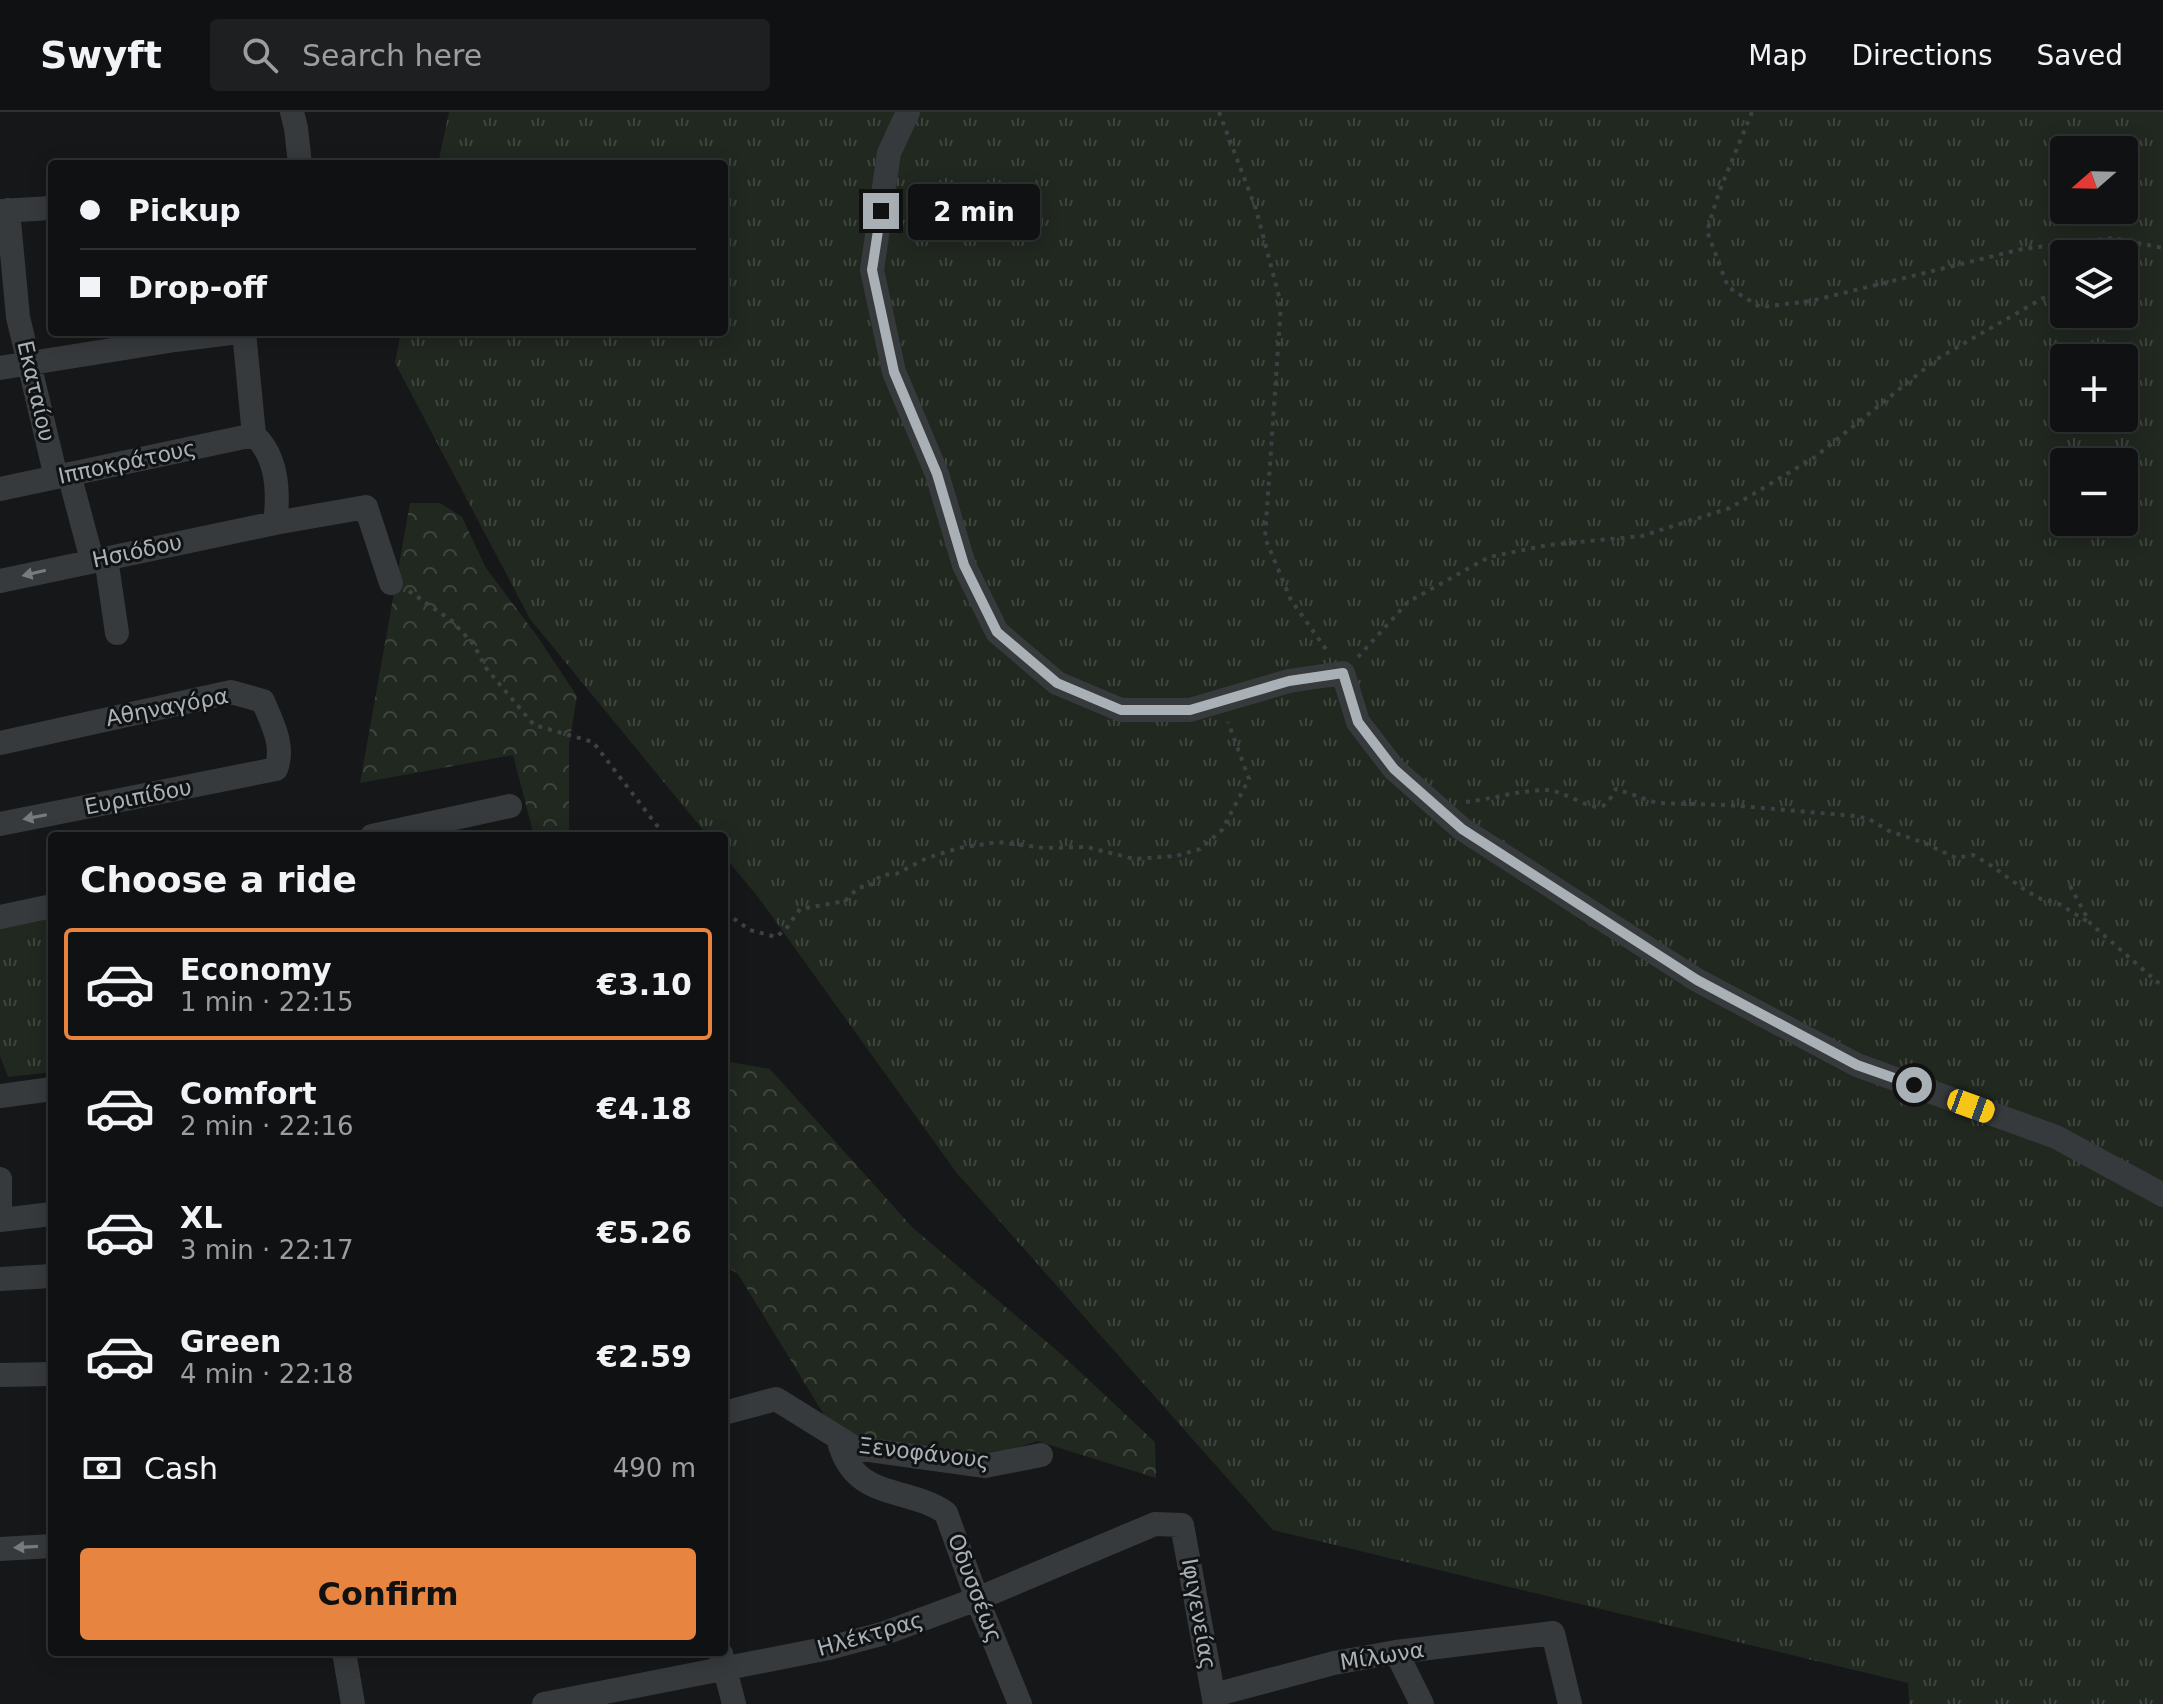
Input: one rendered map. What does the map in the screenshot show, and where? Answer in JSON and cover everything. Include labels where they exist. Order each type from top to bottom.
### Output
[{"type":"street","points":[[292,112],[299,160]]},
{"type":"street","points":[[908,112],[889,153],[872,270],[894,372],[937,474],[964,565],[997,632],[1057,683],[1121,710],[1190,710],[1289,681],[1343,673],[1358,722],[1394,769],[1440,810],[1462,829],[1697,980],[1857,1065],[2056,1137],[2163,1195]]},
{"type":"street","points":[[4,210],[48,208]]},
{"type":"street","name":"Εκαταίου","points":[[4,210],[18,317],[30,364],[62,476],[99,559],[117,633]]},
{"type":"street","points":[[0,368],[174,336]]},
{"type":"street","points":[[242,336],[254,435],[264,444],[278,495],[275,523]]},
{"type":"street","name":"Ιπποκράτους","points":[[0,489],[254,435]]},
{"type":"street","name":"Ησιόδου","points":[[0,581],[366,507],[391,583]]},
{"type":"street","name":"Αθηναγόρα","points":[[0,743],[231,692],[263,701],[279,742],[281,757],[276,769]]},
{"type":"street","name":"Ευριπίδου","points":[[0,824],[276,769]]},
{"type":"street","points":[[390,832],[510,806]]},
{"type":"street","points":[[0,917],[48,907]]},
{"type":"street","points":[[0,1096],[48,1090]]},
{"type":"street","points":[[0,1179],[0,1217],[48,1214]]},
{"type":"street","points":[[0,1279],[48,1276]]},
{"type":"street","points":[[0,1375],[48,1374]]},
{"type":"street","name":"Ξενοφάνους","points":[[728,1412],[776,1399],[855,1448],[985,1466],[1041,1455]]},
{"type":"street","name":"Οδυσσέως","points":[[838,1438],[852,1468],[872,1486],[935,1505],[946,1513],[1020,1704]]},
{"type":"street","name":"Ηλέκτρας","points":[[544,1704],[722,1660],[829,1648],[885,1633],[977,1599],[1155,1524],[1182,1525]]},
{"type":"street","name":"Ιφιγενείας","points":[[1182,1525],[1215,1700]]},
{"type":"street","points":[[0,1549],[48,1546]]},
{"type":"street","name":"Μίλωνα","points":[[1215,1700],[1334,1663],[1396,1652],[1553,1633],[1570,1704]]},
{"type":"street","points":[[1396,1652],[1422,1704]]},
{"type":"street","points":[[345,1656],[353,1704]]},
{"type":"street","points":[[722,1660],[734,1704]]},
{"type":"path","points":[[1219,112],[1256,209],[1281,304],[1265,538],[1291,600],[1343,673],[1408,602],[1489,557],[1548,545],[1642,536],[1730,508],[1815,457],[1937,359],[2050,295]]},
{"type":"path","points":[[1752,112],[1719,192],[1707,231],[1728,287],[1760,307],[1811,301],[2022,249],[2113,238],[2163,248]]},
{"type":"path","points":[[391,583],[414,594],[452,621],[474,645],[486,668],[534,725],[593,742],[662,832]]},
{"type":"path","points":[[728,917],[750,930],[776,937],[800,909],[845,901],[858,888],[873,884],[881,875],[896,874],[927,858],[959,848],[998,842],[1044,848],[1087,847],[1134,859],[1176,856],[1200,849],[1222,830],[1249,779],[1221,701]]},
{"type":"path","points":[[1440,810],[1450,803],[1547,790],[1567,793],[1590,806],[1600,807],[1607,803],[1616,789],[1657,803],[1728,805],[1869,819],[1889,831],[1956,858],[1973,855],[2041,899],[2078,913],[2163,987]]},
{"type":"path","points":[[2070,886],[2090,923]]},
{"type":"green space","points":[[449,112],[2163,112],[2163,1704],[1909,1704],[1908,1683],[1273,1530],[956,1172],[758,897],[728,861],[728,832],[705,832],[530,619],[395,363],[400,336],[728,336],[728,160],[439,160]]},
{"type":"green space","points":[[410,503],[440,503],[462,517],[486,568],[577,696],[569,745],[569,832],[533,832],[513,755],[360,783]]},
{"type":"green space","points":[[48,916],[48,1072],[8,1077],[0,1056],[0,925]]},
{"type":"green space","points":[[728,1062],[770,1069],[913,1228],[1061,1354],[1155,1442],[1156,1478],[1037,1441],[990,1458],[857,1442],[832,1428],[738,1274],[728,1268]]},
{"type":"route","points":[[881,211],[872,270],[894,372],[937,474],[964,565],[997,632],[1057,683],[1121,710],[1190,710],[1289,681],[1343,673],[1358,722],[1394,769],[1462,829],[1697,980],[1857,1065],[1914,1085]]}]
